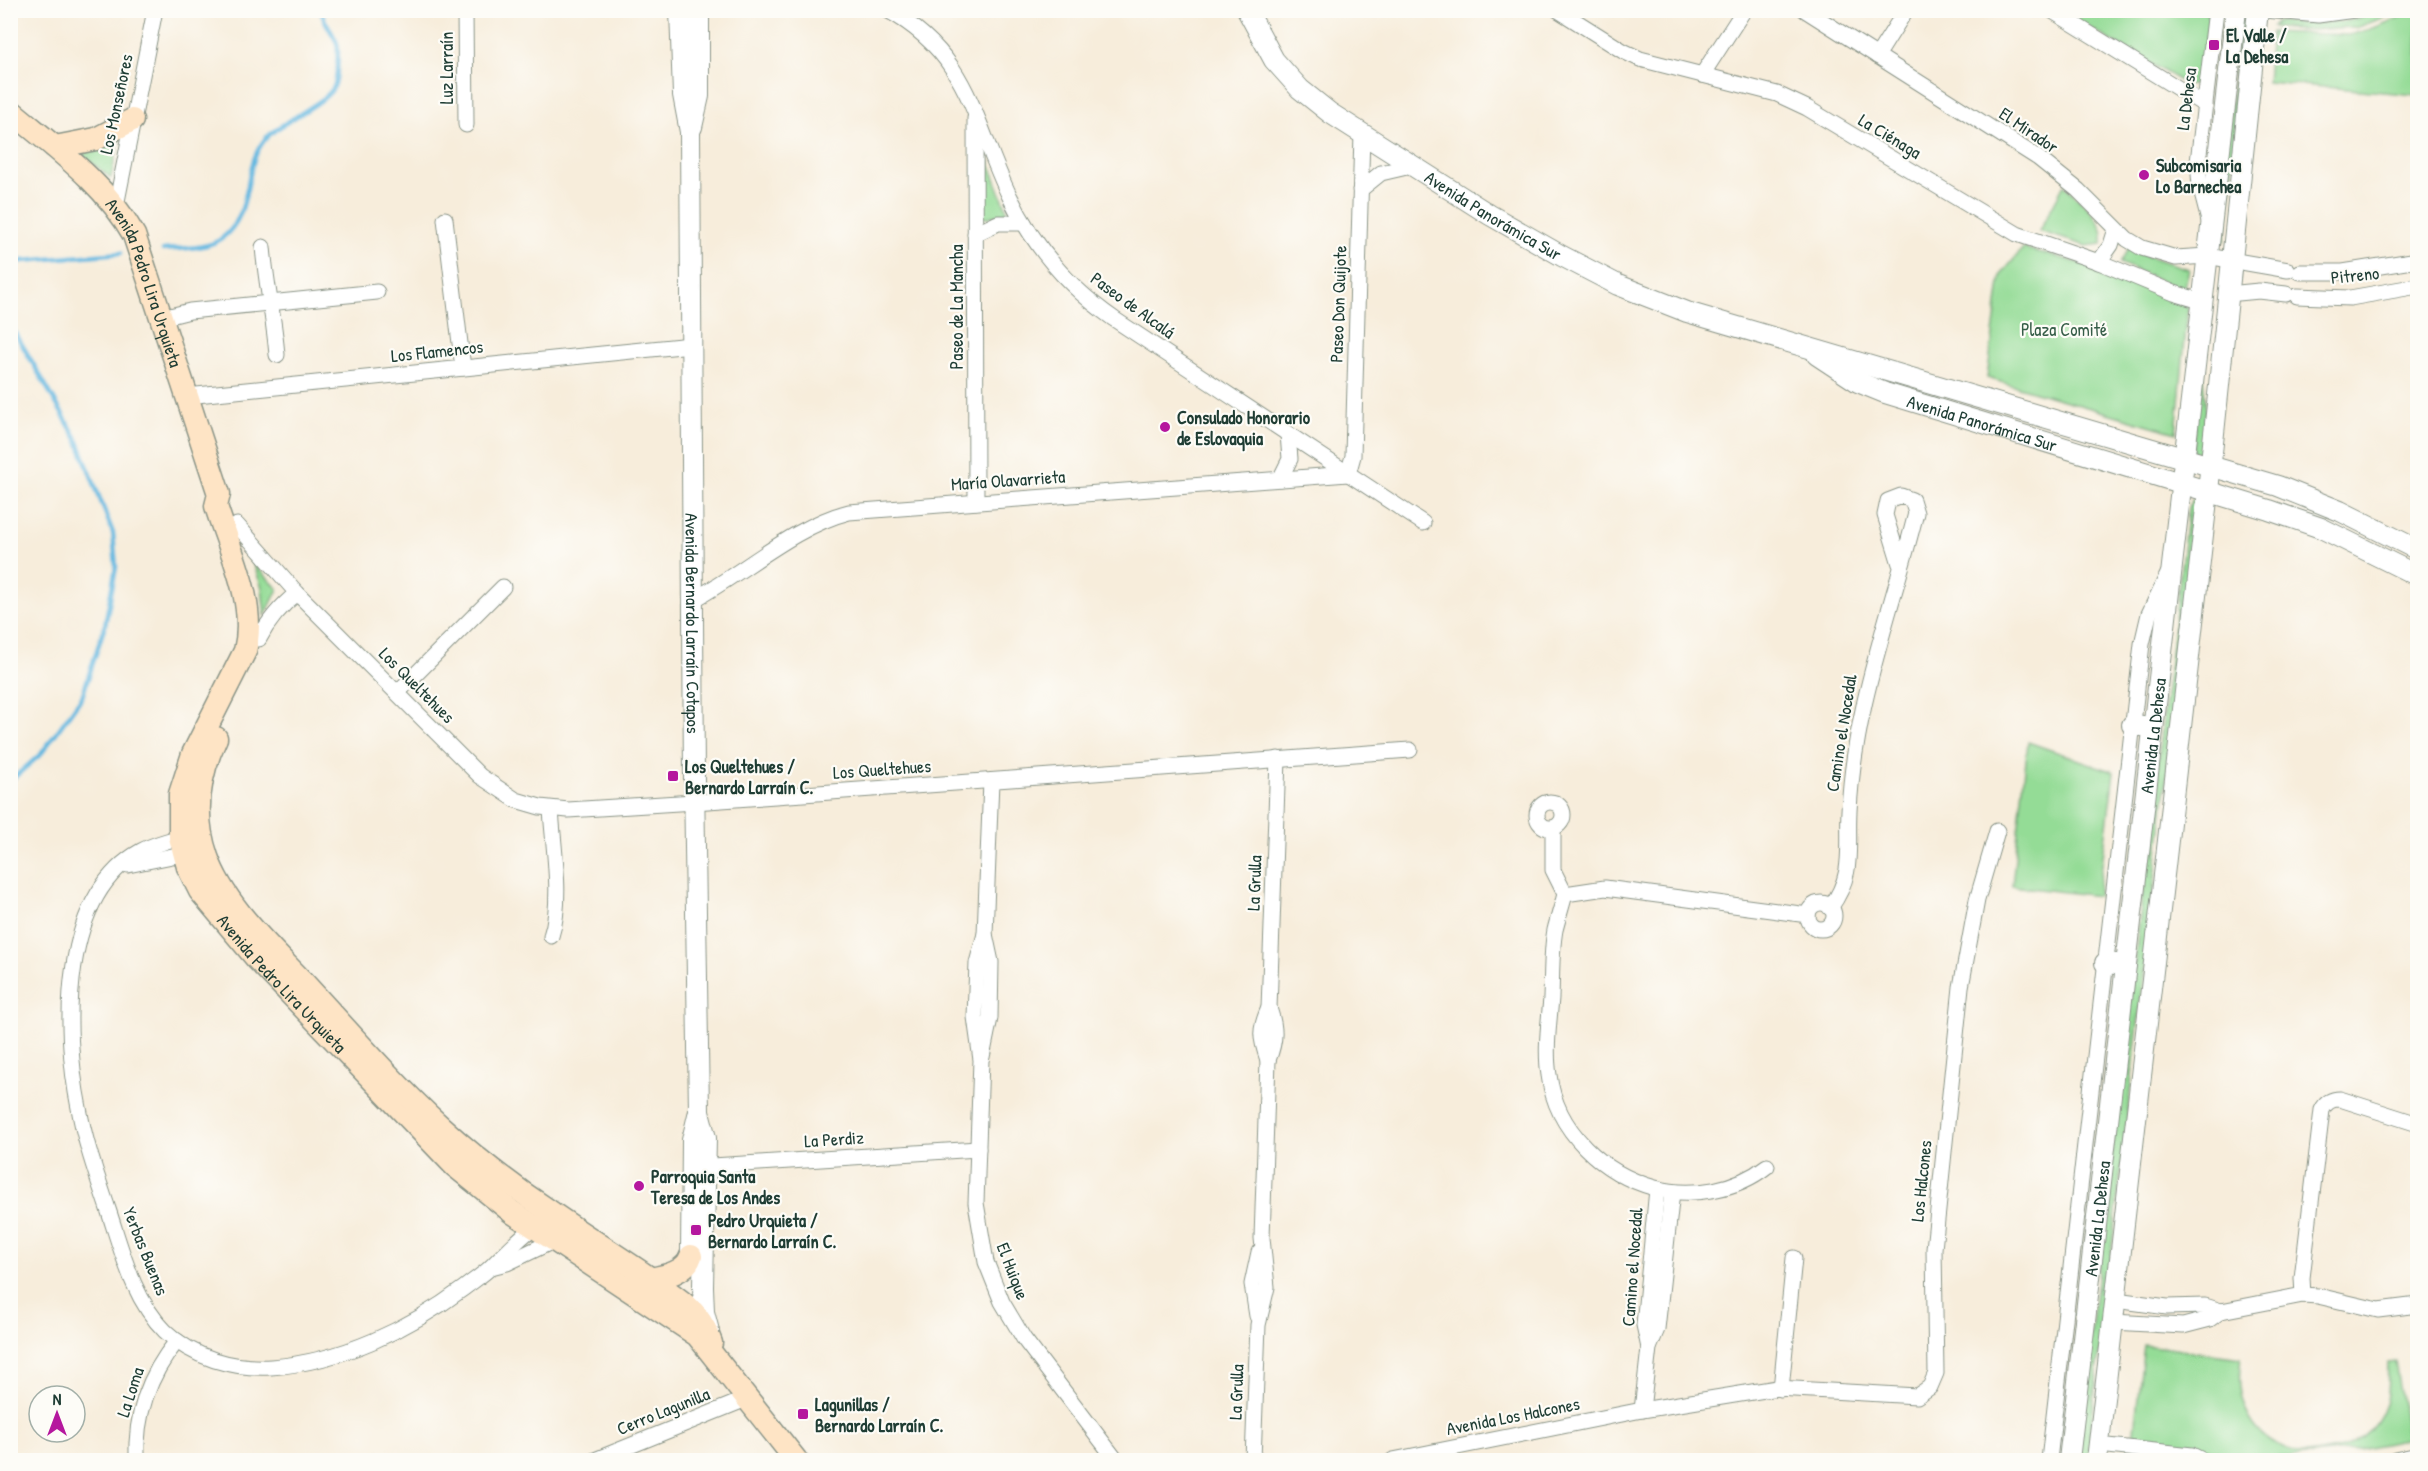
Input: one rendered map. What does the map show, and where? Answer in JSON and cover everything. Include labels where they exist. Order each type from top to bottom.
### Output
[{"type":"main road","name":"Avenida Pedro Lira Urquieta","points":[[10,110],[55,147],[116,206],[135,235],[219,494],[216,506],[244,595],[249,634],[245,651],[188,767],[179,801],[192,843],[229,899],[410,1097],[543,1220],[651,1279],[689,1308],[697,1316],[707,1344]]},
{"type":"main road","points":[[55,147],[96,138],[132,120]]},
{"type":"main road","name":"Avenida Pedro Lira Urquieta","points":[[192,843],[206,764],[240,690],[259,639],[260,618],[256,596],[237,525],[229,501],[219,494]]},
{"type":"main road","name":"Avenida Pedro Lira Urquieta","points":[[543,1220],[555,1240],[707,1344]]},
{"type":"main road","points":[[651,1279],[680,1270],[689,1262],[691,1256]]},
{"type":"main road","name":"Avenida Bernardo Larraín Cotapos","points":[[707,1344],[746,1399],[796,1461]]},
{"type":"street","name":"Los Monseñores","points":[[116,206],[155,10]]},
{"type":"street","name":"Luz Larraín","points":[[465,10],[466,125]]},
{"type":"street","name":"Avenida Bernardo Larraín Cotapos","points":[[680,10],[682,95],[690,132],[694,802],[699,1112],[692,1140],[699,1167],[707,1344]]},
{"type":"street","name":"Avenida Bernardo Larraín Cotapos","points":[[690,132],[699,96],[699,10]]},
{"type":"street","name":"Paseo de Alcalá","points":[[887,10],[909,24],[938,49],[957,74],[976,112],[998,172],[1024,223],[1064,277],[1098,308],[1424,523]]},
{"type":"street","name":"Avenida Panorámica Sur","points":[[1247,10],[1263,44],[1286,75],[1314,102],[1498,220],[1618,285],[1687,312],[2211,465],[2313,499],[2418,550]]},
{"type":"street","name":"La Ciénaga","points":[[1558,10],[1632,55],[1651,63],[1763,89],[1792,100],[2011,231],[2099,262],[2174,293],[2201,301]]},
{"type":"street","points":[[1702,75],[1744,10]]},
{"type":"street","name":"El Mirador","points":[[1805,10],[2038,158],[2078,190],[2116,229],[2135,244],[2158,254],[2187,258],[2207,256],[2232,259]]},
{"type":"street","points":[[1877,56],[1906,10]]},
{"type":"street","points":[[2051,10],[2205,105]]},
{"type":"street","name":"La Dehesa","points":[[2210,227],[2199,177],[2216,10]]},
{"type":"street","name":"Avenida La Dehesa","points":[[2069,1461],[2236,10]]},
{"type":"street","name":"Avenida La Dehesa","points":[[2098,1453],[2211,465],[2258,10]]},
{"type":"street","points":[[2265,10],[2318,15],[2354,10]]},
{"type":"street","name":"Paseo de La Mancha","points":[[976,112],[976,502]]},
{"type":"street","name":"Paseo Don Quijote","points":[[1348,474],[1353,456],[1362,134]]},
{"type":"street","points":[[1360,190],[1381,173],[1411,166]]},
{"type":"street","points":[[445,219],[463,368]]},
{"type":"street","points":[[975,234],[998,223],[1024,223]]},
{"type":"street","points":[[2099,262],[2111,245],[2116,229]]},
{"type":"street","points":[[263,247],[266,287],[277,355]]},
{"type":"street","name":"Pitreno","points":[[2232,259],[2294,271],[2343,272],[2417,261]]},
{"type":"street","name":"Pitreno","points":[[2228,294],[2259,291],[2350,298],[2418,286]]},
{"type":"street","points":[[162,318],[190,311],[376,292]]},
{"type":"street","name":"Avenida Panorámica Sur","points":[[1794,342],[1858,382],[1885,393],[2208,491],[2321,528],[2418,576]]},
{"type":"street","name":"Los Flamencos","points":[[187,396],[691,345]]},
{"type":"street","points":[[1281,479],[1290,459],[1288,434]]},
{"type":"street","name":"María Olavarrieta","points":[[693,600],[807,528],[834,516],[864,510],[1348,474]]},
{"type":"street","name":"Los Queltehues","points":[[237,525],[297,593],[491,785],[516,800],[550,809],[694,802],[1410,750]]},
{"type":"street","name":"Camino el Nocedal","points":[[1767,1166],[1754,1176],[1725,1187],[1696,1192],[1664,1191],[1618,1174],[1593,1155],[1572,1132],[1552,1089],[1548,1074],[1555,932],[1565,894],[1605,888],[1808,915],[1811,908],[1818,904],[1830,908],[1842,889],[1849,866],[1849,810],[1856,744],[1867,686],[1900,564]]},
{"type":"street","points":[[2049,1461],[2143,634],[2149,614],[2171,569]]},
{"type":"street","points":[[398,692],[503,587]]},
{"type":"street","points":[[259,639],[265,627],[284,603],[297,593]]},
{"type":"street","points":[[2133,725],[2153,727]]},
{"type":"street","name":"La Grulla","points":[[1253,1461],[1258,1325],[1267,1287],[1262,1238],[1268,1060],[1261,1040],[1261,1026],[1269,1008],[1278,759]]},
{"type":"street","name":"El Huique","points":[[991,781],[986,934],[991,962],[990,1018],[981,1060],[976,1186],[978,1219],[986,1262],[1002,1302],[1024,1339],[1116,1461]]},
{"type":"street","points":[[550,809],[556,903],[551,936]]},
{"type":"street","points":[[1553,828],[1553,870],[1565,894]]},
{"type":"street","name":"Los Halcones","points":[[1641,1410],[1781,1389],[1917,1396],[1930,1388],[1936,1373],[1934,1249],[1961,987],[1977,900],[1997,831]]},
{"type":"street","name":"Yerbas Buenas","points":[[192,843],[142,850],[117,870],[99,891],[88,911],[76,959],[71,1011],[75,1085],[91,1158],[131,1276],[152,1316],[177,1341],[206,1357],[233,1365],[273,1367],[314,1359],[358,1347],[403,1327],[437,1308],[491,1267],[543,1220]]},
{"type":"street","points":[[2106,963],[2126,965]]},
{"type":"street","points":[[2303,1294],[2302,1278],[2322,1110],[2325,1105],[2334,1099],[2340,1099],[2418,1124]]},
{"type":"street","name":"La Perdiz","points":[[699,1167],[978,1149]]},
{"type":"street","name":"Avenida Bernardo Larraín Cotapos","points":[[689,1308],[699,1167]]},
{"type":"street","name":"Camino el Nocedal","points":[[1641,1410],[1649,1348],[1644,1324],[1664,1191]]},
{"type":"street","name":"Yerbas Buenas","points":[[491,1267],[507,1263],[555,1240]]},
{"type":"street","points":[[1781,1389],[1794,1258]]},
{"type":"street","points":[[2113,1322],[2183,1326],[2210,1319],[2221,1311],[2303,1294],[2368,1309],[2390,1310],[2418,1305]]},
{"type":"street","points":[[2116,1300],[2167,1307],[2205,1306],[2221,1311]]},
{"type":"street","points":[[2165,1326],[2169,1318],[2167,1307]]},
{"type":"street","name":"La Loma","points":[[137,1461],[139,1421],[146,1393],[159,1365],[177,1341]]},
{"type":"street","name":"Cerro Lagunilla","points":[[595,1461],[746,1399]]},
{"type":"street","name":"Avenida Los Halcones","points":[[1393,1461],[1641,1410]]},
{"type":"street","points":[[2098,1453],[2192,1455],[2202,1461]]},
{"type":"street","points":[[2395,1461],[2418,1455]]},
{"type":"green space","points":[[2061,11],[2204,11],[2209,16],[2200,85],[2187,85]]},
{"type":"green space","points":[[2241,11],[2250,11],[2225,241],[2217,240]]},
{"type":"green space","points":[[2386,11],[2401,11],[2356,28],[2301,30],[2272,26],[2277,21],[2305,24],[2343,22]]},
{"type":"green space","points":[[2418,11],[2417,95],[2267,82],[2271,32],[2349,35],[2371,29]]},
{"type":"green space","points":[[119,139],[111,178],[80,153]]},
{"type":"green space","points":[[985,157],[1007,210],[1006,214],[984,218],[981,213],[981,160]]},
{"type":"green space","points":[[2064,185],[2097,219],[2103,236],[2102,244],[2086,246],[2039,231]]},
{"type":"green space","points":[[2130,245],[2147,256],[2189,269],[2184,291],[2120,263]]},
{"type":"green space","name":"Plaza Comité","points":[[2023,248],[2087,265],[2188,307],[2176,433],[1987,378],[2001,275]]},
{"type":"green space","points":[[2201,360],[2206,409],[2203,449],[2199,453],[2193,452]]},
{"type":"green space","points":[[2192,500],[2197,501],[2198,511],[2087,1460],[2076,1460],[2188,508]]},
{"type":"green space","points":[[253,563],[278,589],[265,616],[262,588]]},
{"type":"green space","points":[[2028,742],[2114,772],[2098,896],[2012,886]]},
{"type":"green space","points":[[2144,1345],[2241,1358],[2242,1399],[2253,1423],[2271,1442],[2295,1453],[2304,1454],[2345,1447],[2362,1438],[2369,1431],[2381,1415],[2385,1404],[2388,1363],[2395,1362],[2408,1439],[2354,1450],[2288,1458],[2224,1454],[2203,1447],[2133,1439]]},
{"type":"waterway","points":[[163,250],[201,246],[221,239],[232,228],[239,216],[253,162],[267,137],[316,104],[331,91],[336,80],[338,46],[321,10]]},
{"type":"waterway","points":[[10,262],[121,253]]},
{"type":"waterway","points":[[10,324],[77,439],[113,533],[116,567],[105,625],[82,697],[41,754],[10,781]]},
{"type":"place","name":"El Valle / La Dehesa","points":[[2214,45]]},
{"type":"place","name":"Subcomisaria Lo Barnechea","points":[[2144,175]]},
{"type":"place","name":"Consulado Honorario de Eslovaquia","points":[[1165,427]]},
{"type":"place","name":"Los Queltehues / Bernardo Larraín C.","points":[[673,776]]},
{"type":"place","name":"Parroquia Santa Teresa de Los Andes","points":[[639,1186]]},
{"type":"place","name":"Pedro Urquieta / Bernardo Larraín C.","points":[[696,1230]]},
{"type":"place","name":"Lagunillas / Bernardo Larraín C.","points":[[803,1414]]}]
